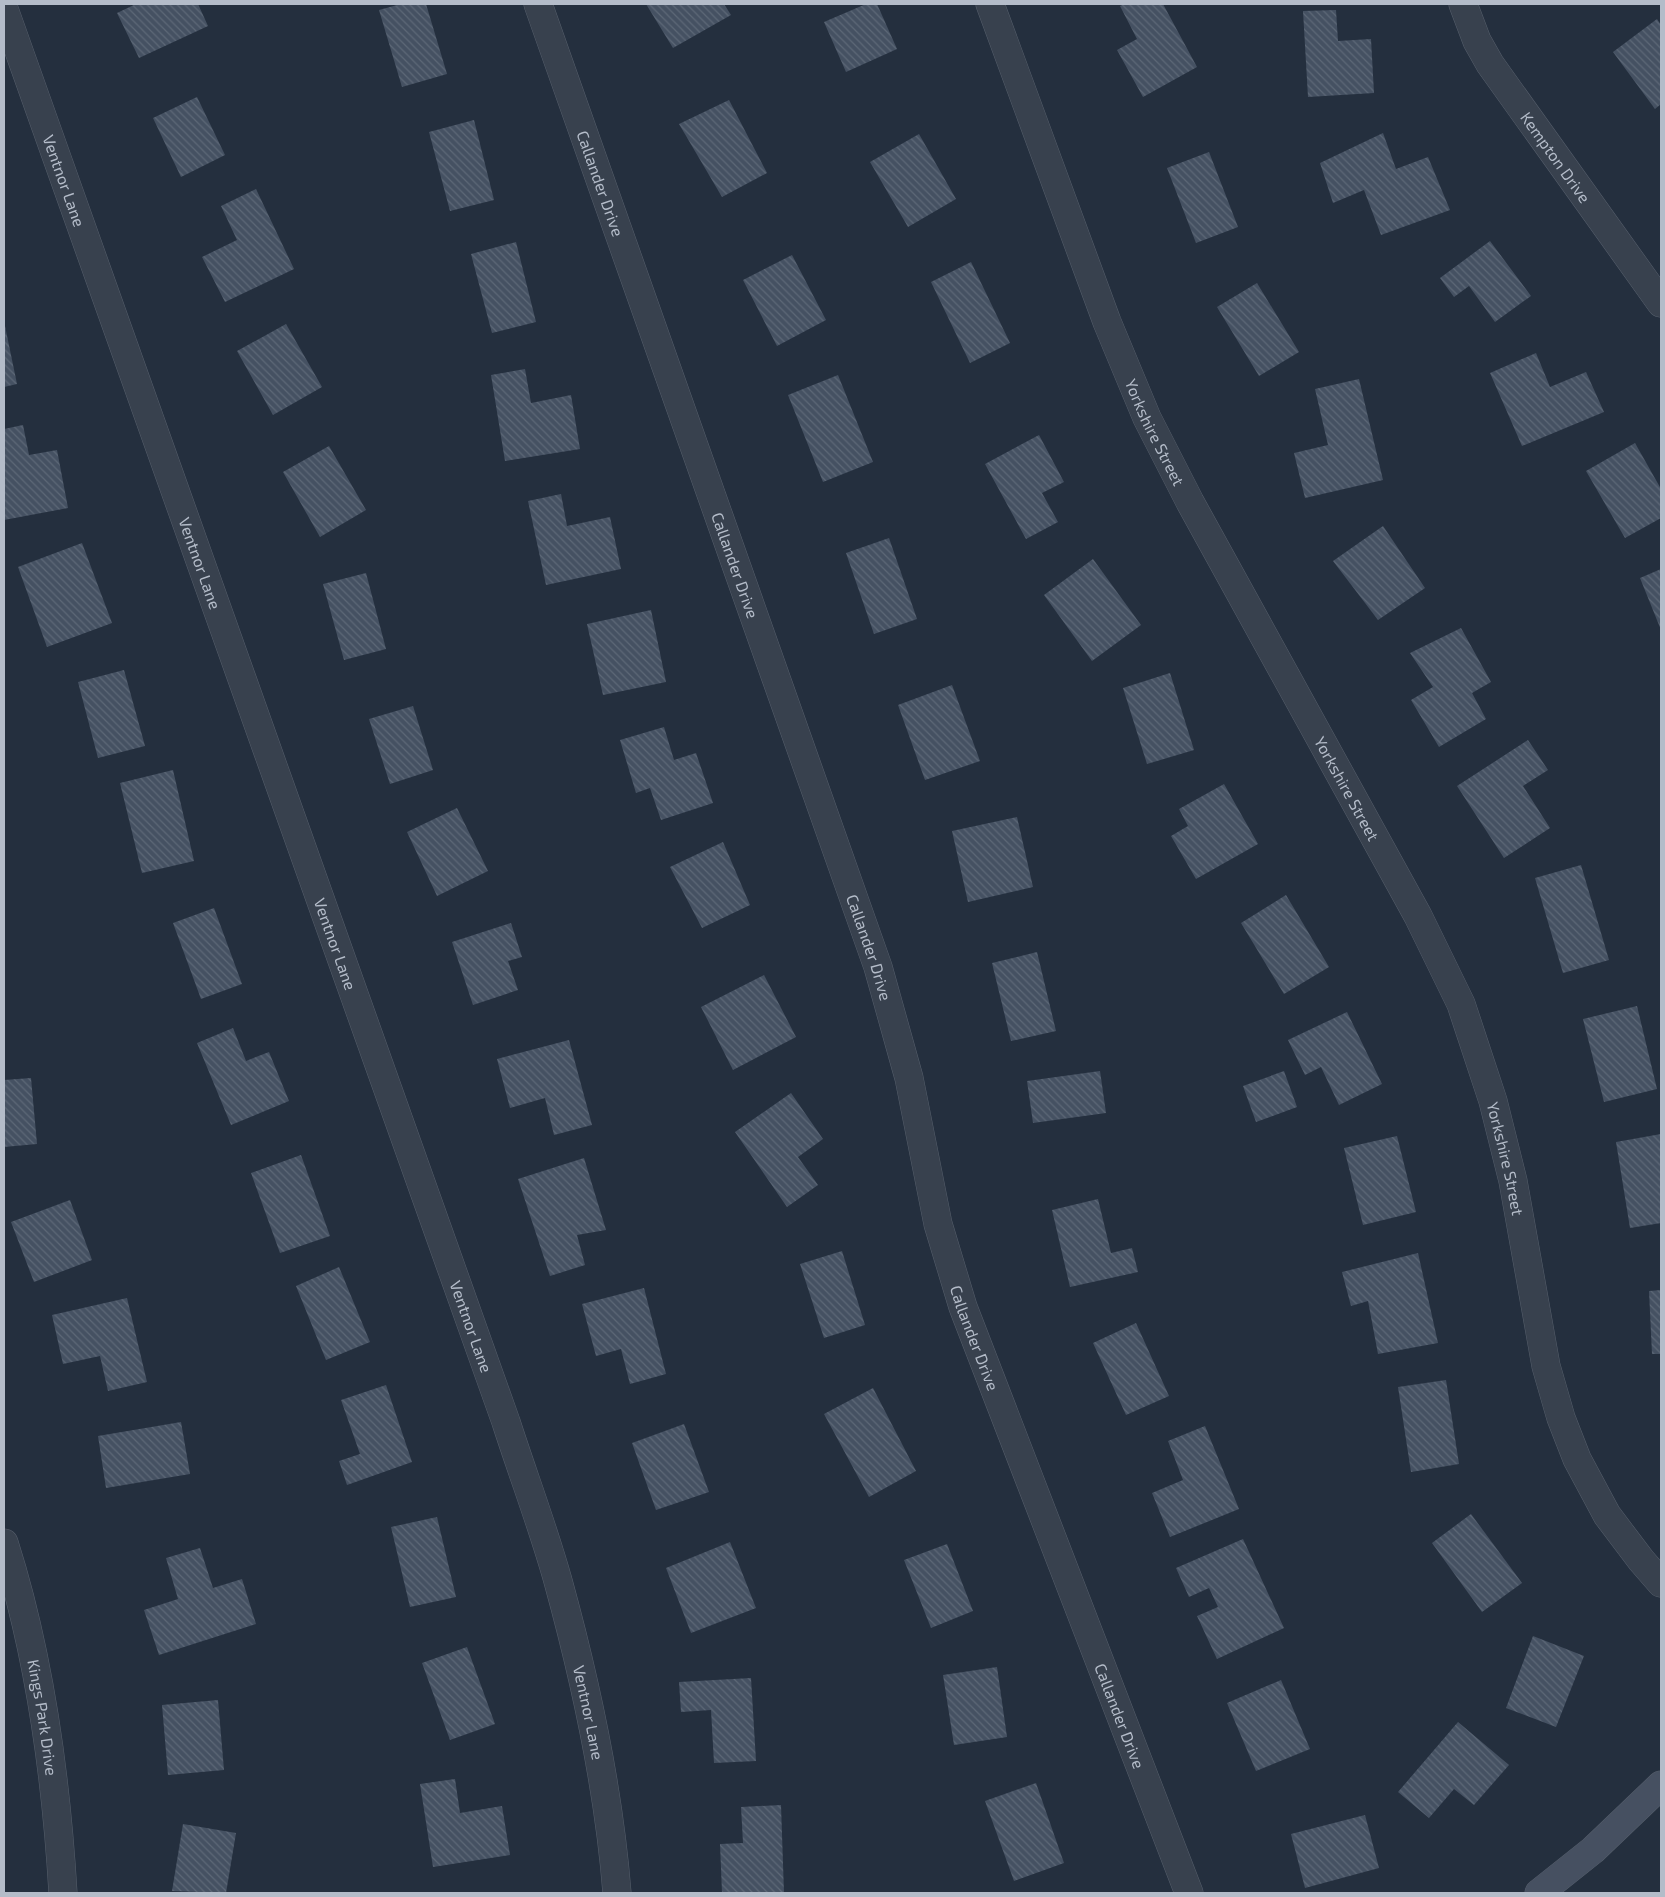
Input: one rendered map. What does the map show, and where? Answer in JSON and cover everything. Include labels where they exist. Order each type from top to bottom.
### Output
[{"type":"street","name":"Callander Drive","points":[[538,4],[878,967],[909,1078],[938,1224],[962,1307],[1188,1893]]},
{"type":"street","name":"Yorkshire Street","points":[[990,4],[1107,322],[1147,418],[1190,502],[1418,916],[1461,1004],[1493,1101],[1513,1181],[1546,1366],[1561,1418],[1577,1459],[1607,1515],[1661,1583]]},
{"type":"street","name":"Kempton Drive","points":[[1463,4],[1477,41],[1490,64],[1661,303]]},
{"type":"street","name":"Ventnor Lane","points":[[4,9],[506,1422],[554,1570],[575,1648],[598,1757],[617,1893]]},
{"type":"street","name":"Kings Park Drive","points":[[4,1543],[40,1686],[58,1811],[64,1893]]},
{"type":"street","points":[[1539,1893],[1593,1850],[1661,1785]]},
{"type":"building","points":[[136,4],[198,4],[208,26],[139,58],[117,13]]},
{"type":"building","points":[[401,4],[426,4],[447,74],[402,87],[379,10]]},
{"type":"building","points":[[646,4],[724,4],[731,15],[673,48]]},
{"type":"building","points":[[866,4],[877,4],[897,49],[846,72],[824,22]]},
{"type":"building","points":[[1124,4],[1163,4],[1197,67],[1143,97],[1117,50],[1137,39],[1120,6]]},
{"type":"building","points":[[1336,10],[1338,41],[1371,39],[1374,93],[1308,97],[1303,11]]},
{"type":"building","points":[[1657,19],[1661,25],[1661,104],[1655,109],[1613,52]]},
{"type":"building","points":[[197,97],[225,155],[181,177],[153,118]]},
{"type":"building","points":[[729,100],[767,173],[722,197],[679,124]]},
{"type":"building","points":[[474,120],[494,200],[450,211],[429,132]]},
{"type":"building","points":[[1383,133],[1396,169],[1428,157],[1450,210],[1381,235],[1364,190],[1333,203],[1320,163]]},
{"type":"building","points":[[919,134],[956,199],[908,227],[870,162]]},
{"type":"building","points":[[1209,152],[1238,227],[1196,243],[1167,168]]},
{"type":"building","points":[[256,189],[294,269],[225,302],[202,257],[237,240],[221,206]]},
{"type":"building","points":[[1490,241],[1531,296],[1495,322],[1469,286],[1454,297],[1440,278]]},
{"type":"building","points":[[516,242],[536,322],[492,333],[471,254]]},
{"type":"building","points":[[792,255],[826,320],[777,346],[743,280]]},
{"type":"building","points":[[971,262],[1010,343],[970,363],[931,282]]},
{"type":"building","points":[[1257,283],[1299,352],[1259,376],[1217,307]]},
{"type":"building","points":[[286,324],[322,387],[273,415],[237,351]]},
{"type":"building","points":[[4,327],[17,384],[4,387]]},
{"type":"building","points":[[1536,353],[1550,387],[1586,372],[1604,412],[1522,446],[1490,373]]},
{"type":"building","points":[[525,369],[531,403],[571,395],[580,449],[505,461],[491,375]]},
{"type":"building","points":[[838,375],[873,462],[823,482],[788,395]]},
{"type":"building","points":[[1359,379],[1383,480],[1305,498],[1294,453],[1328,445],[1315,389]]},
{"type":"building","points":[[23,425],[29,455],[57,450],[68,508],[4,520],[4,429]]},
{"type":"building","points":[[1039,435],[1064,482],[1042,493],[1058,522],[1026,539],[985,464]]},
{"type":"building","points":[[1635,443],[1661,489],[1661,518],[1625,538],[1586,471]]},
{"type":"building","points":[[329,446],[366,510],[320,537],[283,472]]},
{"type":"building","points":[[561,494],[567,526],[610,517],[621,569],[546,585],[528,501]]},
{"type":"building","points":[[1383,526],[1425,588],[1378,620],[1333,561]]},
{"type":"building","points":[[889,538],[917,619],[874,634],[846,553]]},
{"type":"building","points":[[82,543],[112,623],[47,647],[18,567]]},
{"type":"building","points":[[1093,559],[1141,625],[1092,661],[1044,595]]},
{"type":"building","points":[[1661,569],[1661,630],[1640,578]]},
{"type":"building","points":[[366,573],[386,649],[344,660],[323,584]]},
{"type":"building","points":[[651,610],[666,682],[603,695],[587,624]]},
{"type":"building","points":[[1461,628],[1491,682],[1472,693],[1486,719],[1439,747],[1411,700],[1433,687],[1410,653]]},
{"type":"building","points":[[124,670],[145,746],[98,758],[78,682]]},
{"type":"building","points":[[1170,673],[1194,750],[1147,764],[1123,688]]},
{"type":"building","points":[[952,685],[980,761],[925,780],[898,705]]},
{"type":"building","points":[[413,706],[433,770],[390,784],[369,719]]},
{"type":"building","points":[[664,727],[674,760],[696,753],[713,803],[661,820],[650,788],[636,793],[620,740]]},
{"type":"building","points":[[1528,740],[1548,770],[1523,786],[1550,828],[1504,858],[1457,786]]},
{"type":"building","points":[[173,770],[194,861],[142,873],[120,783]]},
{"type":"building","points":[[1224,784],[1258,844],[1196,879],[1171,836],[1188,826],[1179,809]]},
{"type":"building","points":[[457,808],[488,871],[437,896],[407,832]]},
{"type":"building","points":[[1017,817],[1033,887],[968,902],[952,831]]},
{"type":"building","points":[[723,842],[750,905],[702,928],[670,867]]},
{"type":"building","points":[[1581,865],[1609,960],[1563,973],[1535,878]]},
{"type":"building","points":[[1286,895],[1329,967],[1284,994],[1241,923]]},
{"type":"building","points":[[214,908],[242,984],[201,999],[173,923]]},
{"type":"building","points":[[511,923],[522,957],[508,961],[518,990],[473,1005],[452,942]]},
{"type":"building","points":[[1037,952],[1056,1031],[1011,1041],[992,963]]},
{"type":"building","points":[[764,975],[796,1037],[733,1070],[701,1007]]},
{"type":"building","points":[[1637,1006],[1657,1089],[1604,1102],[1583,1019]]},
{"type":"building","points":[[1347,1012],[1382,1084],[1339,1105],[1321,1067],[1305,1075],[1288,1040]]},
{"type":"building","points":[[233,1028],[246,1061],[269,1052],[289,1101],[231,1125],[197,1043]]},
{"type":"building","points":[[569,1040],[592,1125],[554,1135],[545,1098],[510,1108],[497,1059]]},
{"type":"building","points":[[1100,1071],[1106,1113],[1033,1123],[1027,1081]]},
{"type":"building","points":[[1284,1071],[1297,1107],[1256,1122],[1243,1086]]},
{"type":"building","points":[[31,1078],[37,1144],[4,1147],[4,1080]]},
{"type":"building","points":[[791,1093],[823,1139],[798,1157],[818,1185],[787,1207],[735,1132]]},
{"type":"building","points":[[1661,1134],[1661,1223],[1630,1228],[1616,1142]]},
{"type":"building","points":[[1397,1136],[1416,1212],[1363,1225],[1344,1148]]},
{"type":"building","points":[[301,1155],[330,1236],[280,1253],[251,1173]]},
{"type":"building","points":[[584,1158],[606,1230],[577,1235],[585,1265],[550,1276],[518,1179]]},
{"type":"building","points":[[1098,1199],[1111,1253],[1132,1248],[1138,1272],[1070,1287],[1052,1210]]},
{"type":"building","points":[[70,1200],[92,1260],[34,1282],[11,1222]]},
{"type":"building","points":[[842,1251],[865,1325],[824,1338],[800,1264]]},
{"type":"building","points":[[1418,1253],[1438,1343],[1378,1354],[1368,1301],[1351,1306],[1342,1272]]},
{"type":"building","points":[[339,1267],[370,1342],[326,1360],[296,1286]]},
{"type":"building","points":[[644,1288],[666,1374],[630,1384],[621,1349],[596,1356],[582,1304]]},
{"type":"building","points":[[1661,1290],[1661,1354],[1652,1354],[1649,1291]]},
{"type":"building","points":[[127,1298],[147,1382],[108,1391],[100,1356],[63,1364],[52,1315]]},
{"type":"building","points":[[1136,1323],[1169,1396],[1126,1415],[1093,1343]]},
{"type":"building","points":[[1446,1380],[1459,1464],[1411,1472],[1398,1387]]},
{"type":"building","points":[[386,1385],[412,1462],[347,1485],[339,1461],[360,1454],[341,1400]]},
{"type":"building","points":[[873,1388],[916,1471],[869,1497],[824,1414]]},
{"type":"building","points":[[181,1422],[190,1474],[106,1488],[98,1436]]},
{"type":"building","points":[[684,1424],[709,1492],[656,1510],[632,1443]]},
{"type":"building","points":[[1205,1426],[1239,1509],[1170,1537],[1152,1493],[1183,1480],[1168,1441]]},
{"type":"building","points":[[1471,1514],[1522,1583],[1482,1612],[1432,1543]]},
{"type":"building","points":[[437,1517],[456,1597],[410,1607],[391,1527]]},
{"type":"building","points":[[1243,1539],[1284,1628],[1217,1659],[1197,1616],[1218,1607],[1209,1588],[1189,1597],[1176,1568]]},
{"type":"building","points":[[730,1542],[756,1608],[691,1633],[666,1568]]},
{"type":"building","points":[[947,1544],[973,1611],[931,1628],[904,1560]]},
{"type":"building","points":[[200,1548],[213,1588],[242,1579],[256,1624],[159,1655],[144,1610],[178,1599],[166,1558]]},
{"type":"building","points":[[1533,1636],[1584,1656],[1556,1727],[1506,1708]]},
{"type":"building","points":[[467,1647],[495,1724],[450,1740],[422,1663]]},
{"type":"building","points":[[997,1667],[1007,1737],[954,1745],[943,1675]]},
{"type":"building","points":[[751,1678],[756,1761],[714,1763],[711,1710],[681,1712],[679,1682]]},
{"type":"building","points":[[1281,1680],[1310,1749],[1256,1771],[1227,1703]]},
{"type":"building","points":[[218,1700],[224,1770],[168,1775],[162,1705]]},
{"type":"building","points":[[1458,1722],[1509,1765],[1474,1805],[1454,1789],[1429,1818],[1398,1792]]},
{"type":"building","points":[[455,1779],[460,1813],[502,1806],[510,1855],[433,1867],[420,1784]]},
{"type":"building","points":[[1036,1783],[1064,1863],[1014,1881],[985,1801]]},
{"type":"building","points":[[781,1805],[784,1893],[722,1893],[720,1844],[743,1843],[741,1807]]},
{"type":"building","points":[[1365,1815],[1379,1868],[1305,1888],[1291,1834]]},
{"type":"building","points":[[183,1824],[236,1833],[226,1893],[172,1891]]}]
